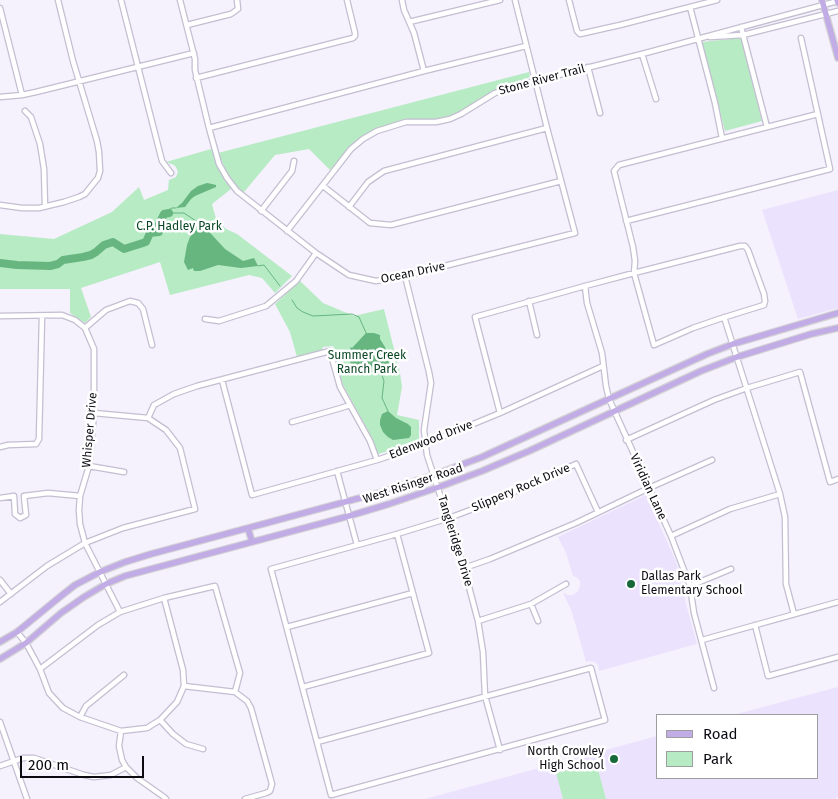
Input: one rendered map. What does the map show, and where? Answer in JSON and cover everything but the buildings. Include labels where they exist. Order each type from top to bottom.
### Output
[{"type":"main road","points":[[823,2],[838,58]]},
{"type":"main road","name":"West Risinger Road","points":[[0,642],[17,632],[75,585],[125,562],[382,492],[434,475],[482,457],[677,367],[733,344],[838,313]]},
{"type":"main road","points":[[808,322],[811,334]]},
{"type":"main road","name":"West Risinger Road","points":[[0,659],[26,643],[84,596],[125,576],[348,516],[439,487],[482,471],[701,371],[737,357],[811,334],[838,328]]},
{"type":"main road","points":[[248,528],[252,542]]},
{"type":"street","points":[[0,205],[39,208],[79,197],[85,194],[98,178],[100,171],[97,141],[79,82],[58,0]]},
{"type":"street","points":[[121,0],[162,161],[171,173]]},
{"type":"street","name":"Ocean Drive","points":[[180,0],[194,53],[194,70],[209,128],[219,164],[227,178],[237,191],[316,253],[349,275],[376,281],[405,276],[575,233],[515,0]]},
{"type":"street","points":[[187,25],[231,14],[238,9],[237,0]]},
{"type":"street","points":[[196,78],[353,38],[355,33],[347,0]]},
{"type":"street","points":[[402,0],[404,10],[414,33],[424,71]]},
{"type":"street","points":[[409,22],[500,0]]},
{"type":"street","points":[[569,0],[576,31],[580,34],[717,0]]},
{"type":"street","name":"Stone River Trail","points":[[288,231],[352,149],[363,139],[377,131],[406,122],[436,122],[450,119],[495,93],[511,87],[642,54],[823,2],[838,1]]},
{"type":"street","points":[[690,7],[715,103],[722,138]]},
{"type":"street","points":[[0,8],[22,95]]},
{"type":"street","name":"Stone River Trail","points":[[698,38],[743,35],[838,11]]},
{"type":"street","points":[[741,27],[767,127]]},
{"type":"street","points":[[0,37],[7,37]]},
{"type":"street","points":[[626,221],[830,170],[801,38]]},
{"type":"street","points":[[209,128],[526,46]]},
{"type":"street","points":[[0,97],[22,95],[194,53]]},
{"type":"street","points":[[642,54],[656,99]]},
{"type":"street","points":[[588,68],[600,112]]},
{"type":"street","points":[[25,111],[31,118],[40,144],[44,169],[45,206]]},
{"type":"street","points":[[500,413],[475,317],[585,286],[634,273],[740,246],[745,246],[748,250],[764,294],[764,305],[693,328],[654,345],[634,273],[635,256],[614,171],[619,165],[818,114]]},
{"type":"street","points":[[349,207],[368,182],[384,171],[547,128]]},
{"type":"street","points":[[262,211],[292,171],[294,161]]},
{"type":"street","points":[[323,186],[370,223],[391,225],[561,181]]},
{"type":"street","points":[[205,319],[219,321],[266,306],[296,281],[316,253]]},
{"type":"street","name":"Tangleridge Drive","points":[[405,276],[431,383],[424,430],[427,455],[449,518],[478,621],[483,652],[485,696],[500,750]]},
{"type":"street","name":"Viridian Lane","points":[[585,286],[587,303],[602,353],[609,399],[670,536],[690,586],[694,613],[714,688]]},
{"type":"street","points":[[0,316],[62,315],[75,320],[85,328],[106,310],[130,302],[138,303],[142,309],[152,344]]},
{"type":"street","points":[[529,302],[537,335]]},
{"type":"street","points":[[0,447],[36,444],[39,439],[42,316]]},
{"type":"street","points":[[724,317],[780,494],[785,517],[786,584],[794,614]]},
{"type":"street","name":"Whisper Drive","points":[[85,328],[94,350],[94,412],[89,466],[80,496],[80,524],[85,543],[120,612]]},
{"type":"street","points":[[148,418],[154,405],[174,394],[197,386],[330,351],[340,387],[370,441],[377,460]]},
{"type":"street","name":"Edenwood Drive","points":[[222,380],[252,494],[377,460],[426,444],[603,366]]},
{"type":"street","points":[[626,440],[714,400],[800,372],[830,482],[838,479]]},
{"type":"street","points":[[292,422],[350,405]]},
{"type":"street","points":[[0,602],[47,566],[85,543],[123,528],[195,509],[180,448],[166,430],[148,418],[94,412]]},
{"type":"street","points":[[464,568],[576,523],[712,460]]},
{"type":"street","name":"Slippery Rock Drive","points":[[287,628],[271,569],[449,518],[494,501],[576,464],[598,512]]},
{"type":"street","points":[[89,466],[124,472]]},
{"type":"street","points":[[337,471],[357,545]]},
{"type":"street","points":[[0,498],[48,493],[80,496]]},
{"type":"street","points":[[670,536],[730,509],[780,494]]},
{"type":"street","points":[[14,496],[15,514],[20,518],[26,515],[24,496]]},
{"type":"street","points":[[303,687],[429,653],[398,534]]},
{"type":"street","points":[[690,586],[731,570]]},
{"type":"street","points":[[0,580],[11,594]]},
{"type":"street","points":[[478,621],[531,604],[566,584]]},
{"type":"street","points":[[40,669],[98,625],[120,612],[164,598],[215,586],[240,673],[235,692]]},
{"type":"street","points":[[317,742],[591,668],[605,720],[332,795],[317,742],[287,628],[413,593]]},
{"type":"street","points":[[17,632],[26,643],[40,669],[49,693],[63,708],[80,717],[121,731],[147,728],[160,720],[177,702],[184,686],[183,670],[164,598]]},
{"type":"street","points":[[702,640],[838,602]]},
{"type":"street","points":[[531,604],[538,621]]},
{"type":"street","points":[[755,625],[768,676],[838,657]]},
{"type":"street","points":[[80,717],[86,706],[124,675]]},
{"type":"street","points":[[184,686],[235,692],[247,701],[251,708],[272,784],[270,791],[245,799]]},
{"type":"street","points":[[160,720],[186,744],[203,749]]},
{"type":"street","points":[[0,722],[27,799]]},
{"type":"street","points":[[121,731],[119,746],[126,768],[166,799]]},
{"type":"street","points":[[0,766],[29,757],[84,776],[94,777],[111,775],[126,768]]},
{"type":"shaded area","points":[[207,183],[216,185],[216,187],[195,196],[185,207],[176,208],[191,191]]},
{"type":"shaded area","points":[[838,190],[838,308],[798,319],[762,210]]},
{"type":"shaded area","points":[[202,224],[225,249],[243,261],[254,258],[258,266],[241,268],[218,265],[200,271],[194,271],[193,268],[188,270],[184,262],[187,245],[190,237]]},
{"type":"shaded area","points":[[366,333],[380,335],[391,371],[387,370],[381,373],[362,371],[352,366],[348,357],[351,350],[350,347],[352,348]]},
{"type":"shaded area","points":[[388,411],[411,427],[409,438],[393,440],[383,432],[380,420],[382,414]]},
{"type":"shaded area","name":"Dallas Park Elementary School","points":[[646,495],[679,570],[697,644],[599,671],[598,665],[595,662],[586,662],[572,612],[563,593],[573,595],[578,591],[580,581],[573,576],[566,553],[558,537]]},
{"type":"shaded area","name":"North Crowley High School","points":[[838,687],[838,796],[836,799],[425,799],[656,736],[656,779],[818,779],[818,714],[737,714]]},
{"type":"green space","points":[[741,38],[762,121],[725,131],[701,42]]},
{"type":"green space","points":[[529,72],[530,77],[493,91],[465,110],[455,114],[427,120],[407,120],[392,123],[368,133],[357,140],[330,170],[309,149],[275,155],[244,192],[230,179],[218,153]]},
{"type":"green space","name":"C.P. Hadley Park","points":[[211,149],[220,171],[231,189],[212,204],[216,219],[226,229],[237,234],[292,276],[275,293],[262,278],[249,275],[170,295],[160,262],[81,288],[91,317],[85,323],[70,313],[70,289],[0,289],[0,234],[54,239],[112,212],[139,187],[144,200],[168,190],[169,180],[176,177],[178,172],[174,165],[166,162]]},
{"type":"green space","name":"Summer Creek Ranch Park","points":[[300,281],[323,303],[354,316],[384,309],[402,387],[397,415],[419,420],[419,442],[378,454],[372,438],[342,383],[335,359],[337,355],[333,346],[323,347],[321,352],[297,357],[290,332],[275,304]]},
{"type":"green space","points":[[596,762],[606,799],[563,799],[556,773]]},
{"type":"waterway","points":[[167,213],[168,210],[176,208]]},
{"type":"waterway","points":[[169,213],[184,213],[202,225]]},
{"type":"waterway","points":[[0,263],[50,266],[58,264],[63,260],[91,255],[104,245],[113,242],[124,249],[146,242],[150,233],[159,232],[159,224],[164,214],[169,213]]},
{"type":"waterway","points":[[257,265],[264,265],[280,286]]},
{"type":"waterway","points":[[292,300],[297,308],[313,316],[352,314],[359,317],[367,335]]},
{"type":"waterway","points":[[381,373],[384,381],[382,398],[388,411]]},
{"type":"place","name":"Dallas Park Elementary School","points":[[631,584]]},
{"type":"place","name":"North Crowley High School","points":[[614,759]]}]
